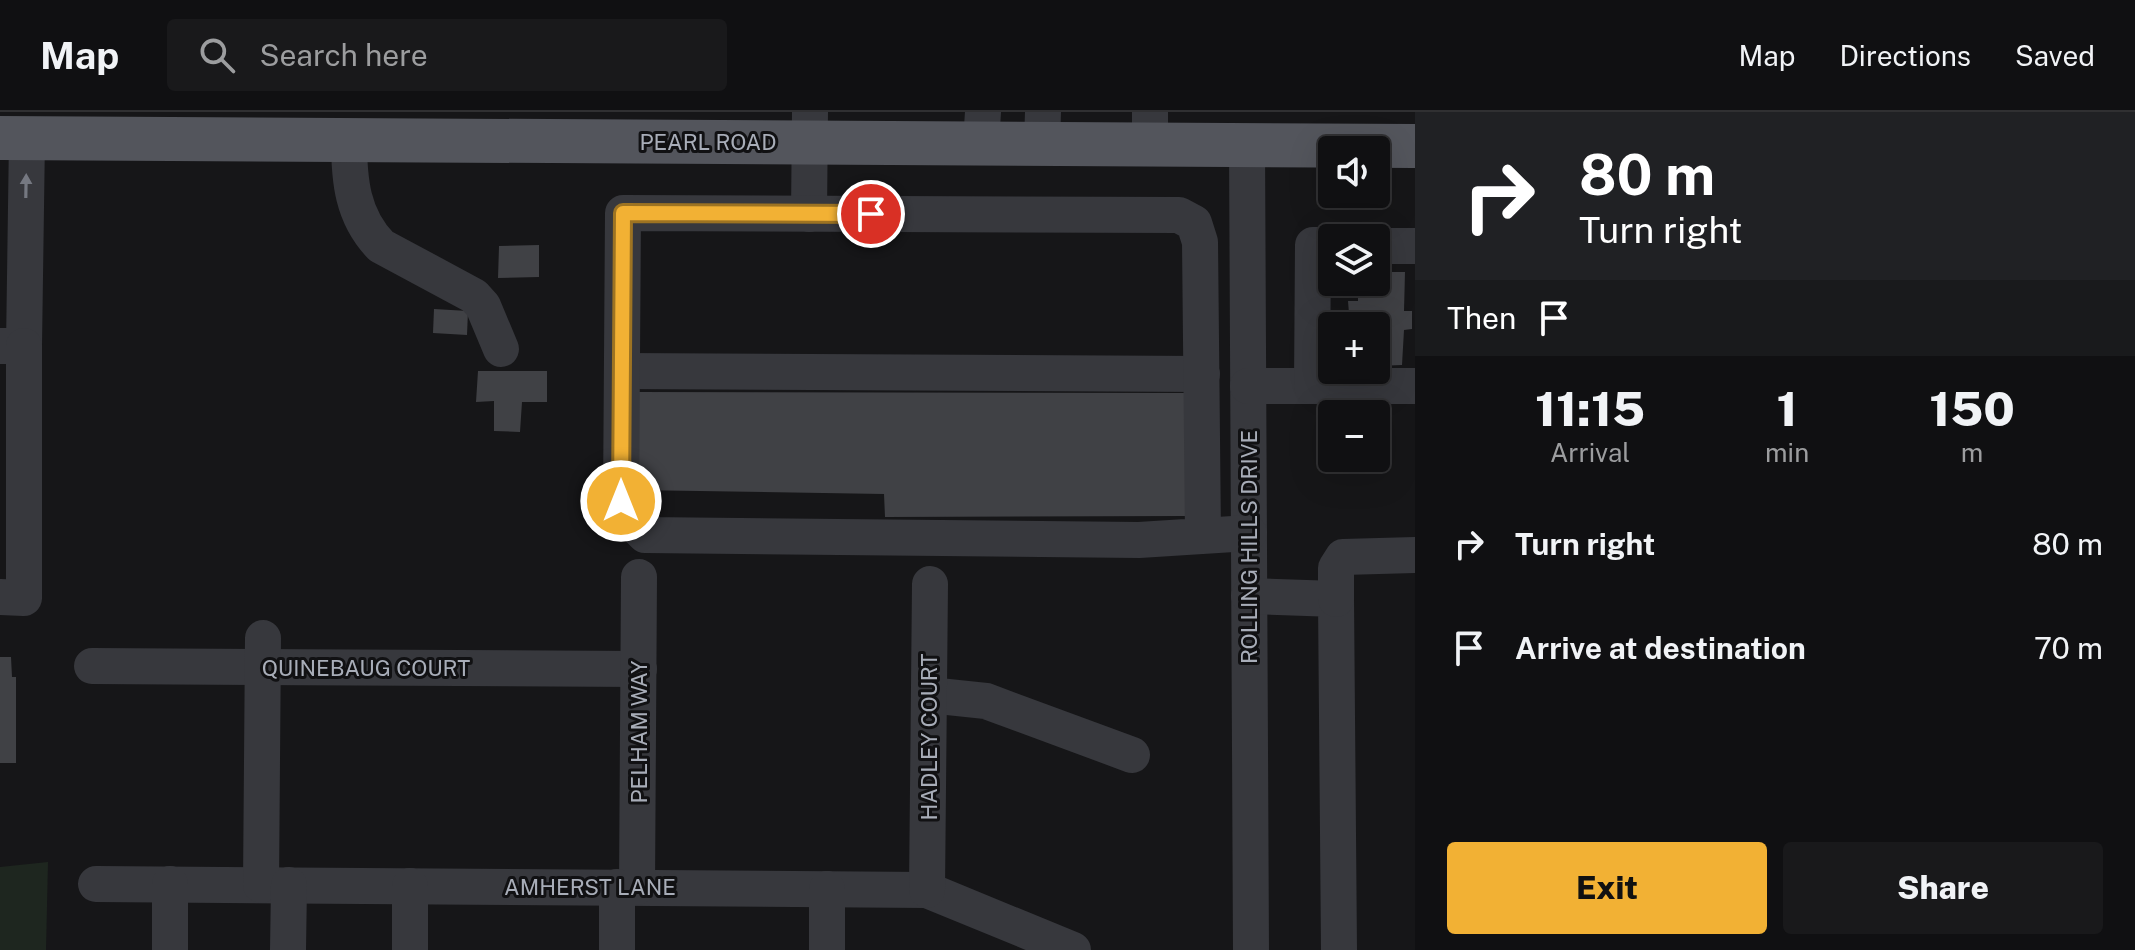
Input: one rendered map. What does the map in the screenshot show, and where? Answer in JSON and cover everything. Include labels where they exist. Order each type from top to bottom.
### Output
[{"type":"main road","name":"PEARL ROAD","points":[[13,138],[349,140],[810,127],[1150,128],[1247,145],[1415,146]]},
{"type":"street","points":[[809,214],[810,127]]},
{"type":"street","points":[[0,597],[24,598],[12,547],[13,138]]},
{"type":"street","points":[[349,140],[349,179],[353,198],[373,238],[381,246],[474,296],[483,306],[501,349]]},
{"type":"street","name":"ROLLING HILLS DRIVE","points":[[1247,145],[1251,950]]},
{"type":"street","points":[[1203,536],[1200,242],[1194,223],[1179,215],[623,213],[621,501],[632,522],[645,535],[1139,540],[1203,536],[1249,533]]},
{"type":"street","points":[[1312,386],[1313,245],[1318,245]]},
{"type":"street","points":[[1390,246],[1415,246]]},
{"type":"street","points":[[1200,265],[1248,262]]},
{"type":"street","points":[[1201,321],[1248,321]]},
{"type":"street","points":[[622,371],[1202,374]]},
{"type":"street","points":[[1248,386],[1415,386]]},
{"type":"street","points":[[1339,950],[1336,568],[1343,557],[1415,555]]},
{"type":"street","name":"PELHAM WAY","points":[[617,950],[627,887],[639,669],[639,577]]},
{"type":"street","name":"HADLEY COURT","points":[[927,890],[930,584]]},
{"type":"street","points":[[1249,596],[1336,599]]},
{"type":"street","points":[[263,653],[275,885],[288,950]]},
{"type":"street","name":"QUINEBAUG COURT","points":[[92,666],[263,653],[639,669]]},
{"type":"street","points":[[929,695],[986,701],[1132,755]]},
{"type":"street","name":"AMHERST LANE","points":[[96,884],[927,890],[1073,950]]},
{"type":"street","points":[[170,884],[170,950]]},
{"type":"street","points":[[410,886],[410,950]]},
{"type":"street","points":[[827,889],[827,950]]},
{"type":"shaded area","points":[[48,862],[46,950],[0,950],[0,867]]},
{"type":"building","points":[[539,245],[539,277],[498,278],[499,246]]},
{"type":"building","points":[[1390,272],[1405,272],[1404,311],[1412,311],[1412,329],[1404,330],[1402,365],[1390,365],[1390,312],[1349,312],[1348,301],[1358,301],[1358,296],[1390,296]]},
{"type":"building","points":[[434,309],[468,311],[467,335],[433,333]]},
{"type":"building","points":[[478,371],[547,371],[547,402],[522,402],[520,432],[494,431],[494,401],[476,402]]},
{"type":"building","points":[[634,392],[1186,393],[1185,516],[885,517],[884,494],[634,490]]},
{"type":"building","points":[[0,657],[11,657],[12,677],[16,677],[16,763],[0,763]]},
{"type":"route","points":[[621,501],[623,213],[871,214]]}]
